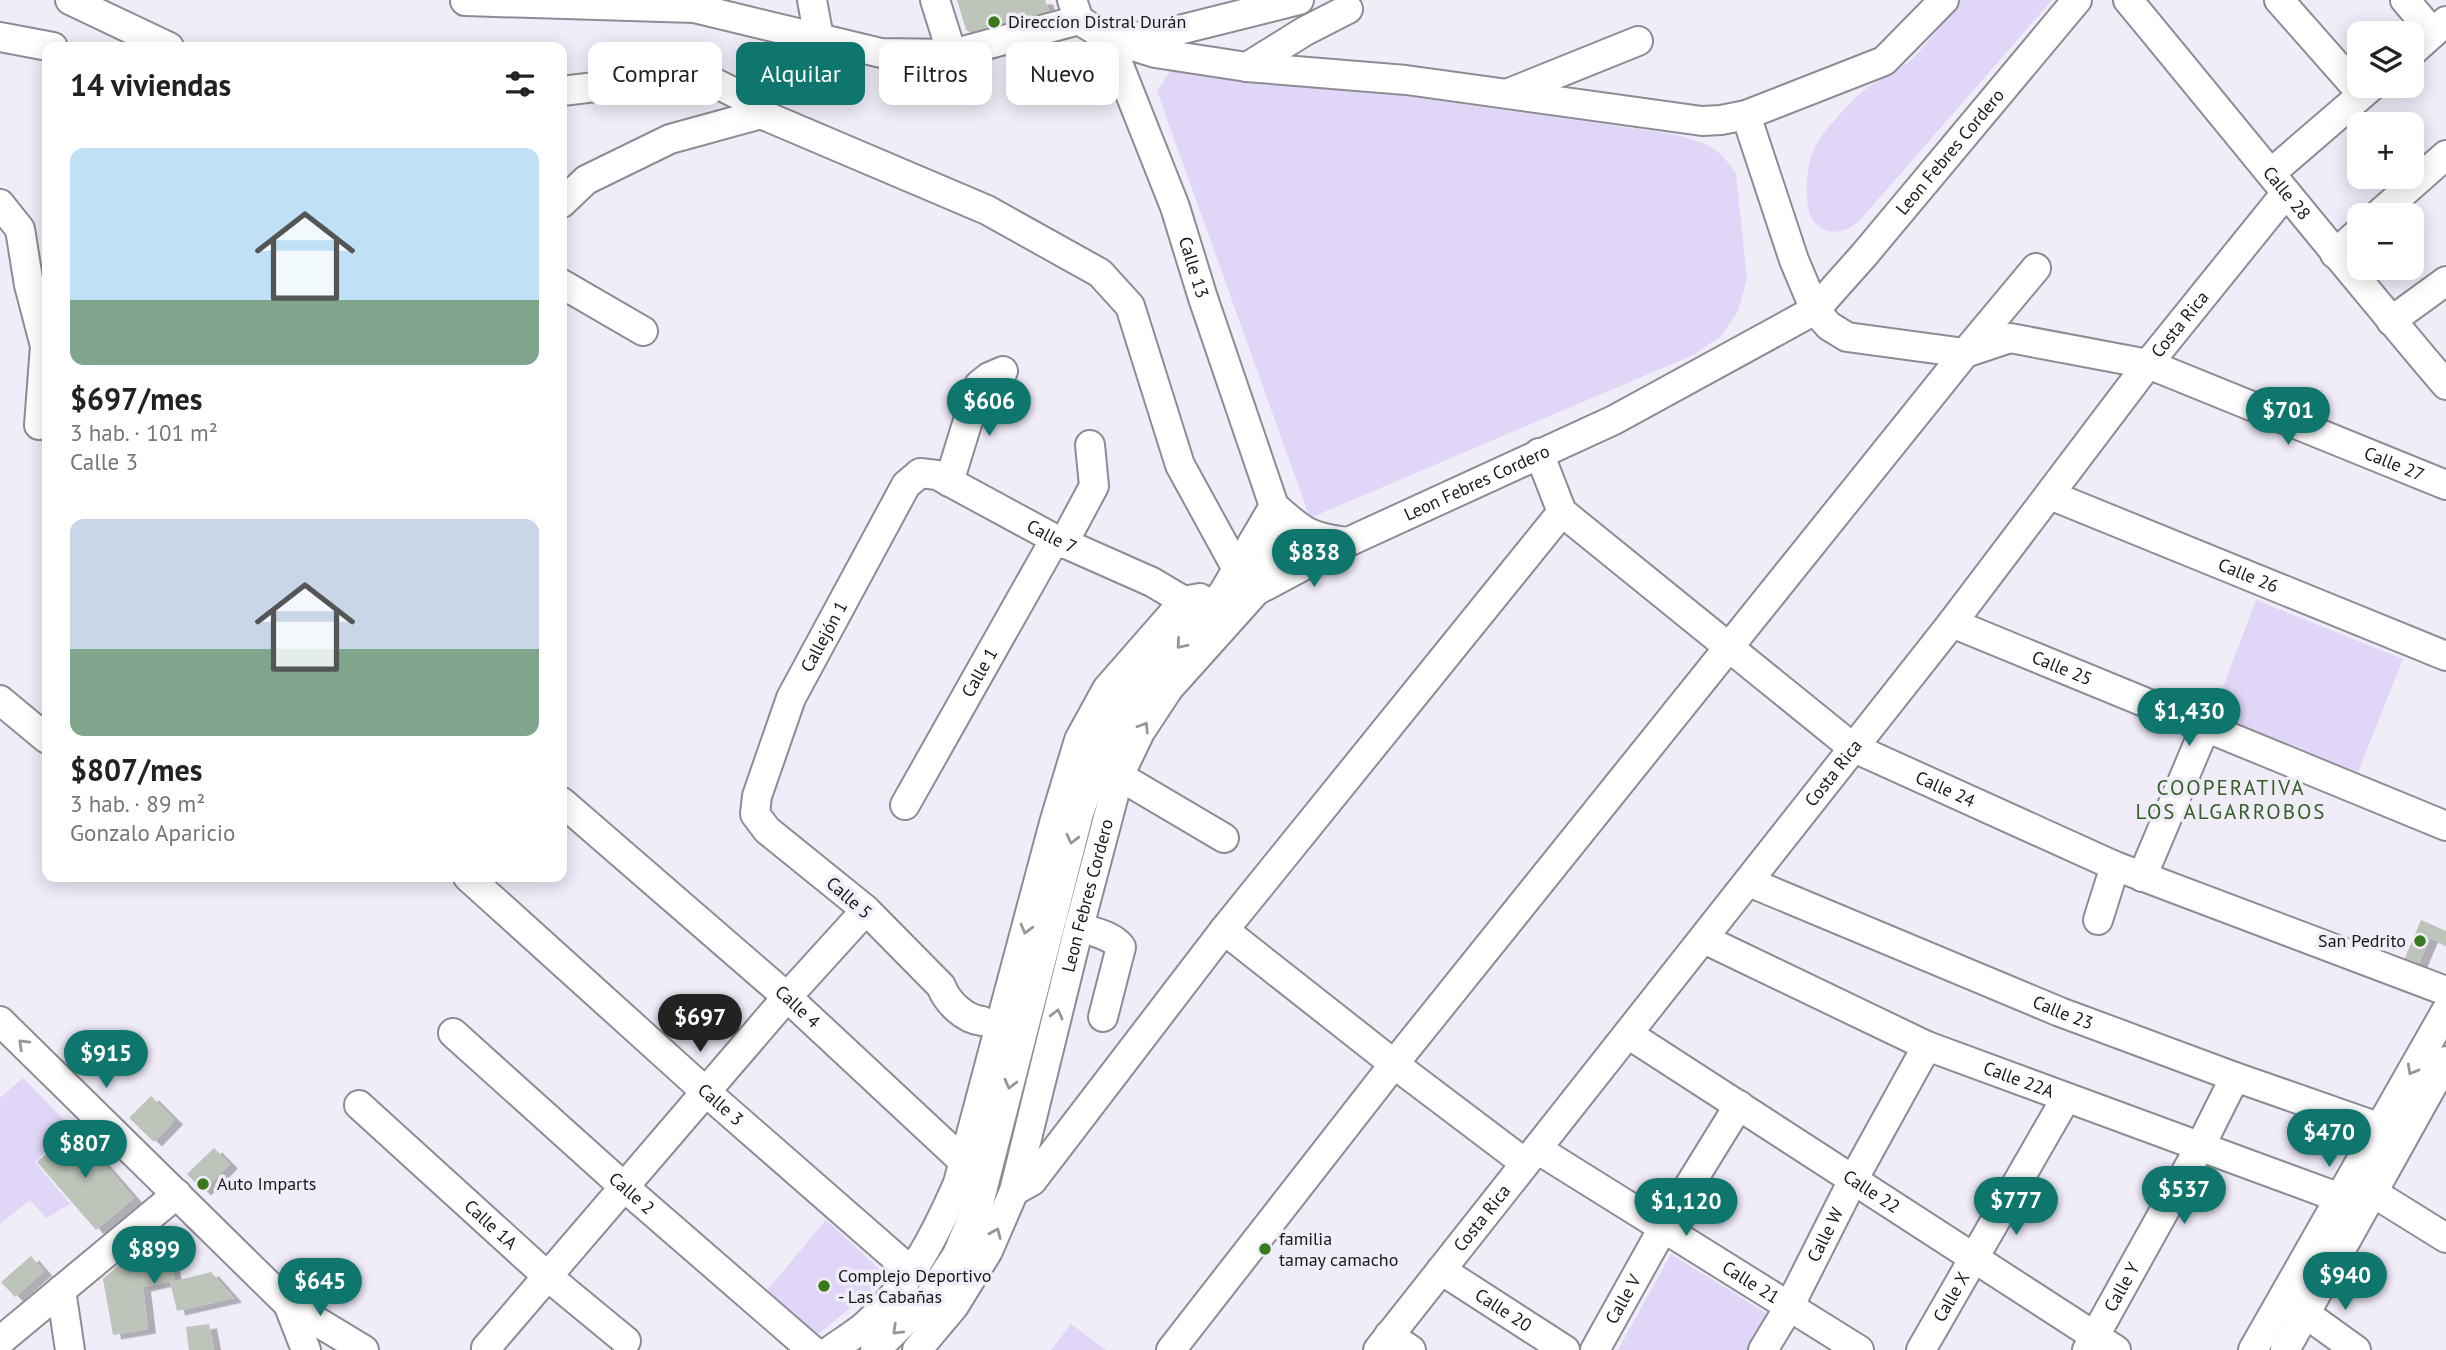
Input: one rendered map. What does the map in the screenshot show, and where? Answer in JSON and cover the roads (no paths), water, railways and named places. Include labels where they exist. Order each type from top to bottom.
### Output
[{"type":"street","points":[[70,0],[158,42]]},
{"type":"street","points":[[811,0],[819,38]]},
{"type":"street","points":[[935,0],[948,42]]},
{"type":"street","points":[[1108,38],[1155,36],[1299,0]]},
{"type":"street","points":[[984,42],[1077,7],[1108,38],[1156,53],[1247,67],[1406,80],[1702,121],[1746,115],[1884,61],[1944,0]]},
{"type":"street","name":"Leon Febres Cordero","points":[[1256,591],[1348,542],[1614,420],[1815,310],[2077,0]]},
{"type":"street","name":"Calle 28","points":[[2128,0],[2335,254],[2446,385]]},
{"type":"street","points":[[2279,0],[2347,70]]},
{"type":"street","points":[[2405,0],[2439,27],[2424,40]]},
{"type":"street","points":[[465,1],[692,4],[879,53]]},
{"type":"street","points":[[1247,67],[1305,31],[1348,9]]},
{"type":"street","points":[[0,37],[42,45]]},
{"type":"street","name":"Calle 13","points":[[1108,38],[1175,207],[1274,506],[1295,525]]},
{"type":"street","points":[[1507,94],[1638,41]]},
{"type":"street","points":[[567,90],[687,76],[711,81],[743,97],[761,114],[987,210],[1100,273],[1129,306],[1180,465],[1230,581]]},
{"type":"street","points":[[2279,183],[2359,98]]},
{"type":"street","points":[[567,198],[586,180],[670,139],[761,114]]},
{"type":"street","points":[[1746,115],[1794,260],[1815,310],[1829,326],[1847,337],[1965,353]]},
{"type":"street","points":[[2394,203],[2441,169]]},
{"type":"street","name":"Costa Rica","points":[[1393,1345],[1441,1270],[1952,623],[2148,364],[2279,183]]},
{"type":"street","points":[[0,204],[19,229],[29,285],[42,335]]},
{"type":"street","points":[[2335,254],[2347,243]]},
{"type":"street","points":[[1171,1350],[1394,1064],[2036,268]]},
{"type":"street","points":[[2391,321],[2446,281]]},
{"type":"street","points":[[567,287],[643,331]]},
{"type":"street","name":"Calle 27","points":[[1965,353],[2010,338],[2148,364],[2446,485]]},
{"type":"street","points":[[949,482],[979,385],[1003,371]]},
{"type":"street","points":[[39,425],[42,386]]},
{"type":"street","name":"Calle 1","points":[[905,805],[1094,486],[1090,445]]},
{"type":"street","name":"Calle 24","points":[[1539,453],[1562,512],[1852,747],[2115,866],[2446,991]]},
{"type":"street","name":"Calle 7","points":[[920,473],[937,475],[1059,541],[1152,582],[1184,601]]},
{"type":"street","name":"Callejón 1","points":[[755,814],[757,796],[790,698],[906,485],[920,473]]},
{"type":"street","name":"Calle 26","points":[[2050,495],[2446,656]]},
{"type":"street","name":"Leon Febres Cordero","points":[[875,1350],[928,1299],[957,1255],[979,1203],[1000,1036],[1098,759],[1125,708],[1230,581],[1274,506]]},
{"type":"street","points":[[1014,1191],[1032,1181],[1045,1166],[1224,930],[1562,512]]},
{"type":"street","points":[[1295,525],[1317,538],[1348,542]]},
{"type":"street","name":"Leon Febres Cordero","points":[[917,1350],[954,1306],[988,1251],[1014,1191],[1119,776],[1140,732],[1169,688],[1256,591],[1295,525]]},
{"type":"street","points":[[831,1350],[866,1325],[912,1272],[935,1235],[958,1183],[1000,1036],[1054,823],[1079,740],[1107,689],[1184,601],[1230,581],[1256,591]]},
{"type":"street","name":"Calle 25","points":[[1952,623],[2446,826]]},
{"type":"street","points":[[0,701],[42,735]]},
{"type":"street","points":[[2142,877],[2205,728]]},
{"type":"street","points":[[1119,776],[1224,838]]},
{"type":"street","name":"Calle 4","points":[[567,806],[787,997],[963,1161]]},
{"type":"street","name":"Calle 5","points":[[755,814],[767,830],[866,911],[971,1020],[1046,1059]]},
{"type":"street","points":[[2098,920],[2115,866]]},
{"type":"street","name":"Calle 3","points":[[474,882],[706,1092],[912,1272]]},
{"type":"street","name":"Calle 23","points":[[1749,882],[2060,1012],[2381,1128]]},
{"type":"street","points":[[486,1348],[787,997],[866,911]]},
{"type":"street","points":[[1079,927],[1105,936],[1119,943],[1121,947],[1103,1017]]},
{"type":"street","name":"Calle 21","points":[[1224,930],[1394,1064],[1531,1156],[1663,1228],[1859,1350]]},
{"type":"street","name":"Calle 22A","points":[[1704,939],[1927,1046],[2340,1198]]},
{"type":"street","points":[[2253,1350],[2446,1011]]},
{"type":"street","points":[[0,1021],[288,1304],[364,1350]]},
{"type":"street","name":"Calle 2","points":[[453,1032],[623,1186],[812,1350]]},
{"type":"street","name":"Calle 22","points":[[1628,1034],[1975,1260],[2099,1345]]},
{"type":"street","name":"Calle W","points":[[1763,1350],[1789,1307],[1853,1180],[1927,1046]]},
{"type":"street","points":[[2285,1350],[2446,1061]]},
{"type":"street","name":"Calle Y","points":[[2099,1345],[2235,1077]]},
{"type":"street","name":"Calle X","points":[[1921,1350],[2066,1098]]},
{"type":"street","name":"Calle 1A","points":[[359,1105],[547,1276],[626,1341]]},
{"type":"street","name":"Calle V","points":[[1595,1350],[1663,1228],[1739,1105]]},
{"type":"street","points":[[2372,1192],[2446,1238]]},
{"type":"street","points":[[0,1341],[177,1194]]},
{"type":"street","name":"Calle 20","points":[[1441,1270],[1565,1350]]},
{"type":"street","points":[[61,1290],[69,1350]]},
{"type":"street","points":[[288,1304],[306,1350]]},
{"type":"street","points":[[2306,1314],[2356,1350]]},
{"type":"place","name":"Direccíon Distral Durán","points":[[994,22]]},
{"type":"place","name":"San Pedrito","points":[[2420,941]]},
{"type":"place","name":"Auto Imparts","points":[[203,1184]]},
{"type":"place","name":"familia tamay camacho","points":[[1265,1249]]},
{"type":"place","name":"Complejo Deportivo - Las Cabañas","points":[[824,1286]]},
{"type":"district","name":"COOPERATIVA LOS ALGARROBOS","points":[[2231,800]]}]
